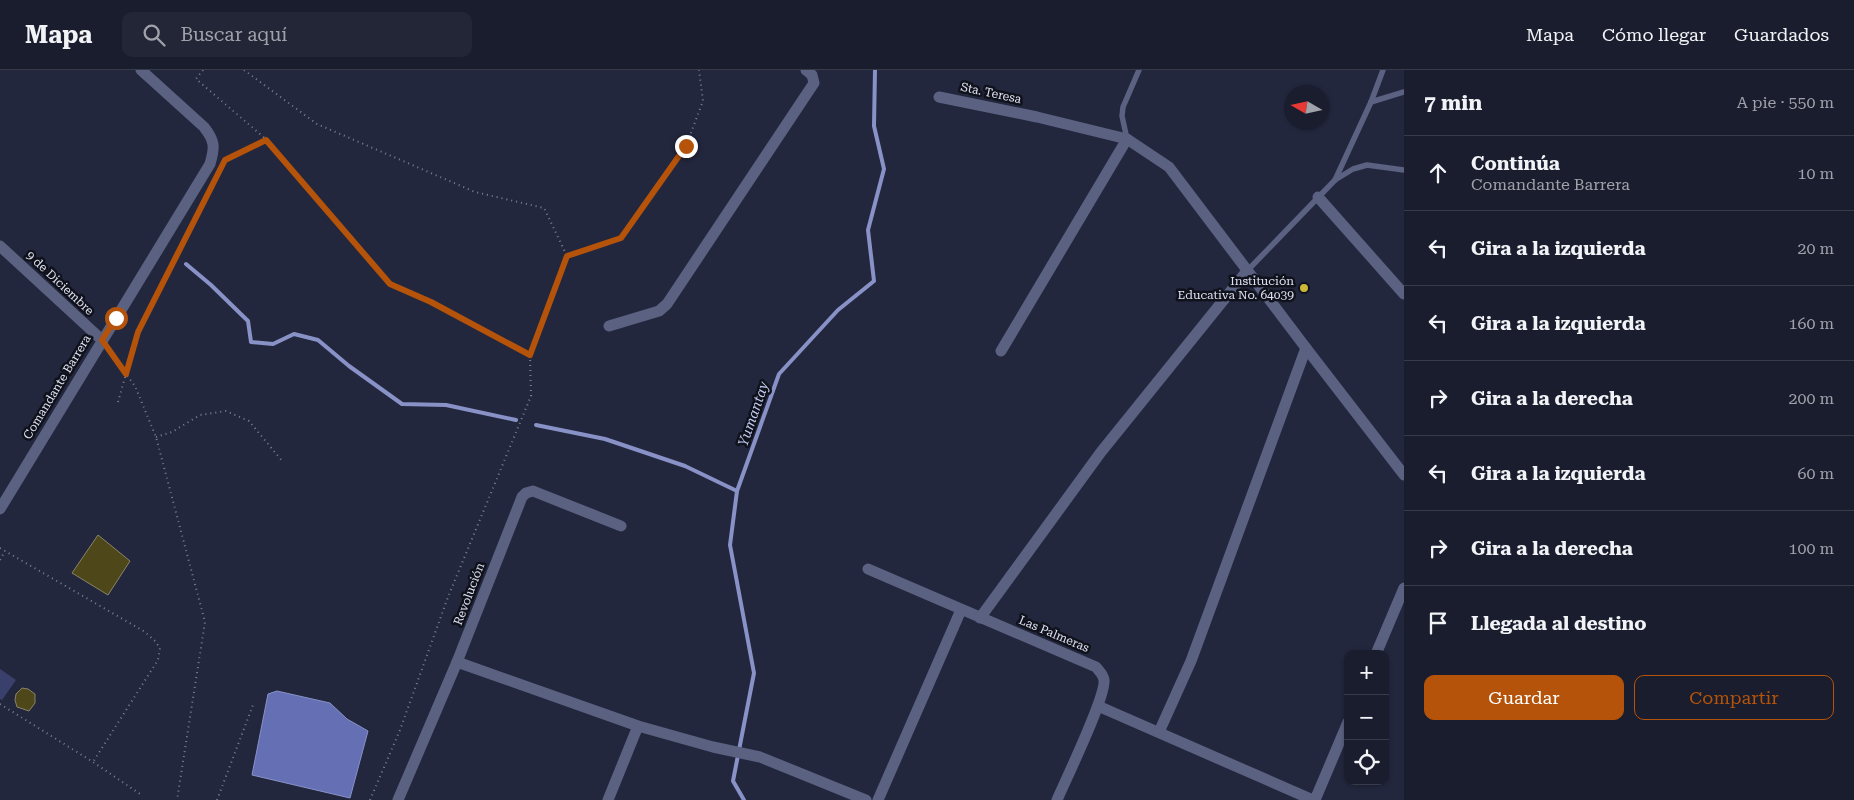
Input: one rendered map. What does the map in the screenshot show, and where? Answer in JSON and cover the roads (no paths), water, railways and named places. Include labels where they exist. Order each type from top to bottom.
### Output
[{"type":"street","name":"Comandante Barrera","points":[[0,509],[210,164],[214,151],[212,137],[204,126],[141,70]]},
{"type":"street","points":[[609,326],[659,310],[667,304],[814,83],[809,73]]},
{"type":"street","name":"Sta. Teresa","points":[[939,97],[1037,117],[1127,139],[1168,166],[1404,475]]},
{"type":"street","points":[[1001,351],[1127,139]]},
{"type":"street","points":[[1318,197],[1404,294]]},
{"type":"street","name":"9 de Diciembre","points":[[0,246],[102,340]]},
{"type":"street","points":[[980,618],[1101,452],[1247,271]]},
{"type":"street","points":[[1158,732],[1191,661],[1306,348]]},
{"type":"street","name":"Revolución","points":[[398,800],[457,662],[522,497],[526,493],[533,492],[622,526]]},
{"type":"street","name":"Las Palmeras","points":[[868,569],[1096,667],[1101,673],[1104,682],[1098,706],[1057,800]]},
{"type":"street","points":[[1378,650],[1404,588]]},
{"type":"street","points":[[878,800],[961,610]]},
{"type":"street","points":[[457,662],[638,726],[713,747],[760,757],[866,800]]},
{"type":"street","points":[[1098,706],[1314,800],[1344,731]]},
{"type":"street","points":[[608,800],[638,726]]},
{"type":"lane","points":[[1127,139],[1122,116],[1123,107],[1139,70]]},
{"type":"lane","points":[[1335,180],[1371,102],[1383,70]]},
{"type":"lane","points":[[1371,102],[1404,92]]},
{"type":"lane","points":[[1247,271],[1335,180],[1353,168],[1367,165],[1404,170]]},
{"type":"waterway","name":"Yumantay","points":[[744,800],[733,781],[754,673],[730,545],[737,491],[779,374],[838,310],[874,281],[868,230],[884,169],[874,126],[875,70]]},
{"type":"waterway","points":[[186,264],[248,321],[251,342],[273,344],[294,334],[318,340],[349,366],[402,404],[446,405],[516,420]]},
{"type":"waterway","points":[[536,425],[605,439],[685,466],[737,491]]},
{"type":"place","name":"Institución Educativa No. 64039","points":[[1304,288]]}]
